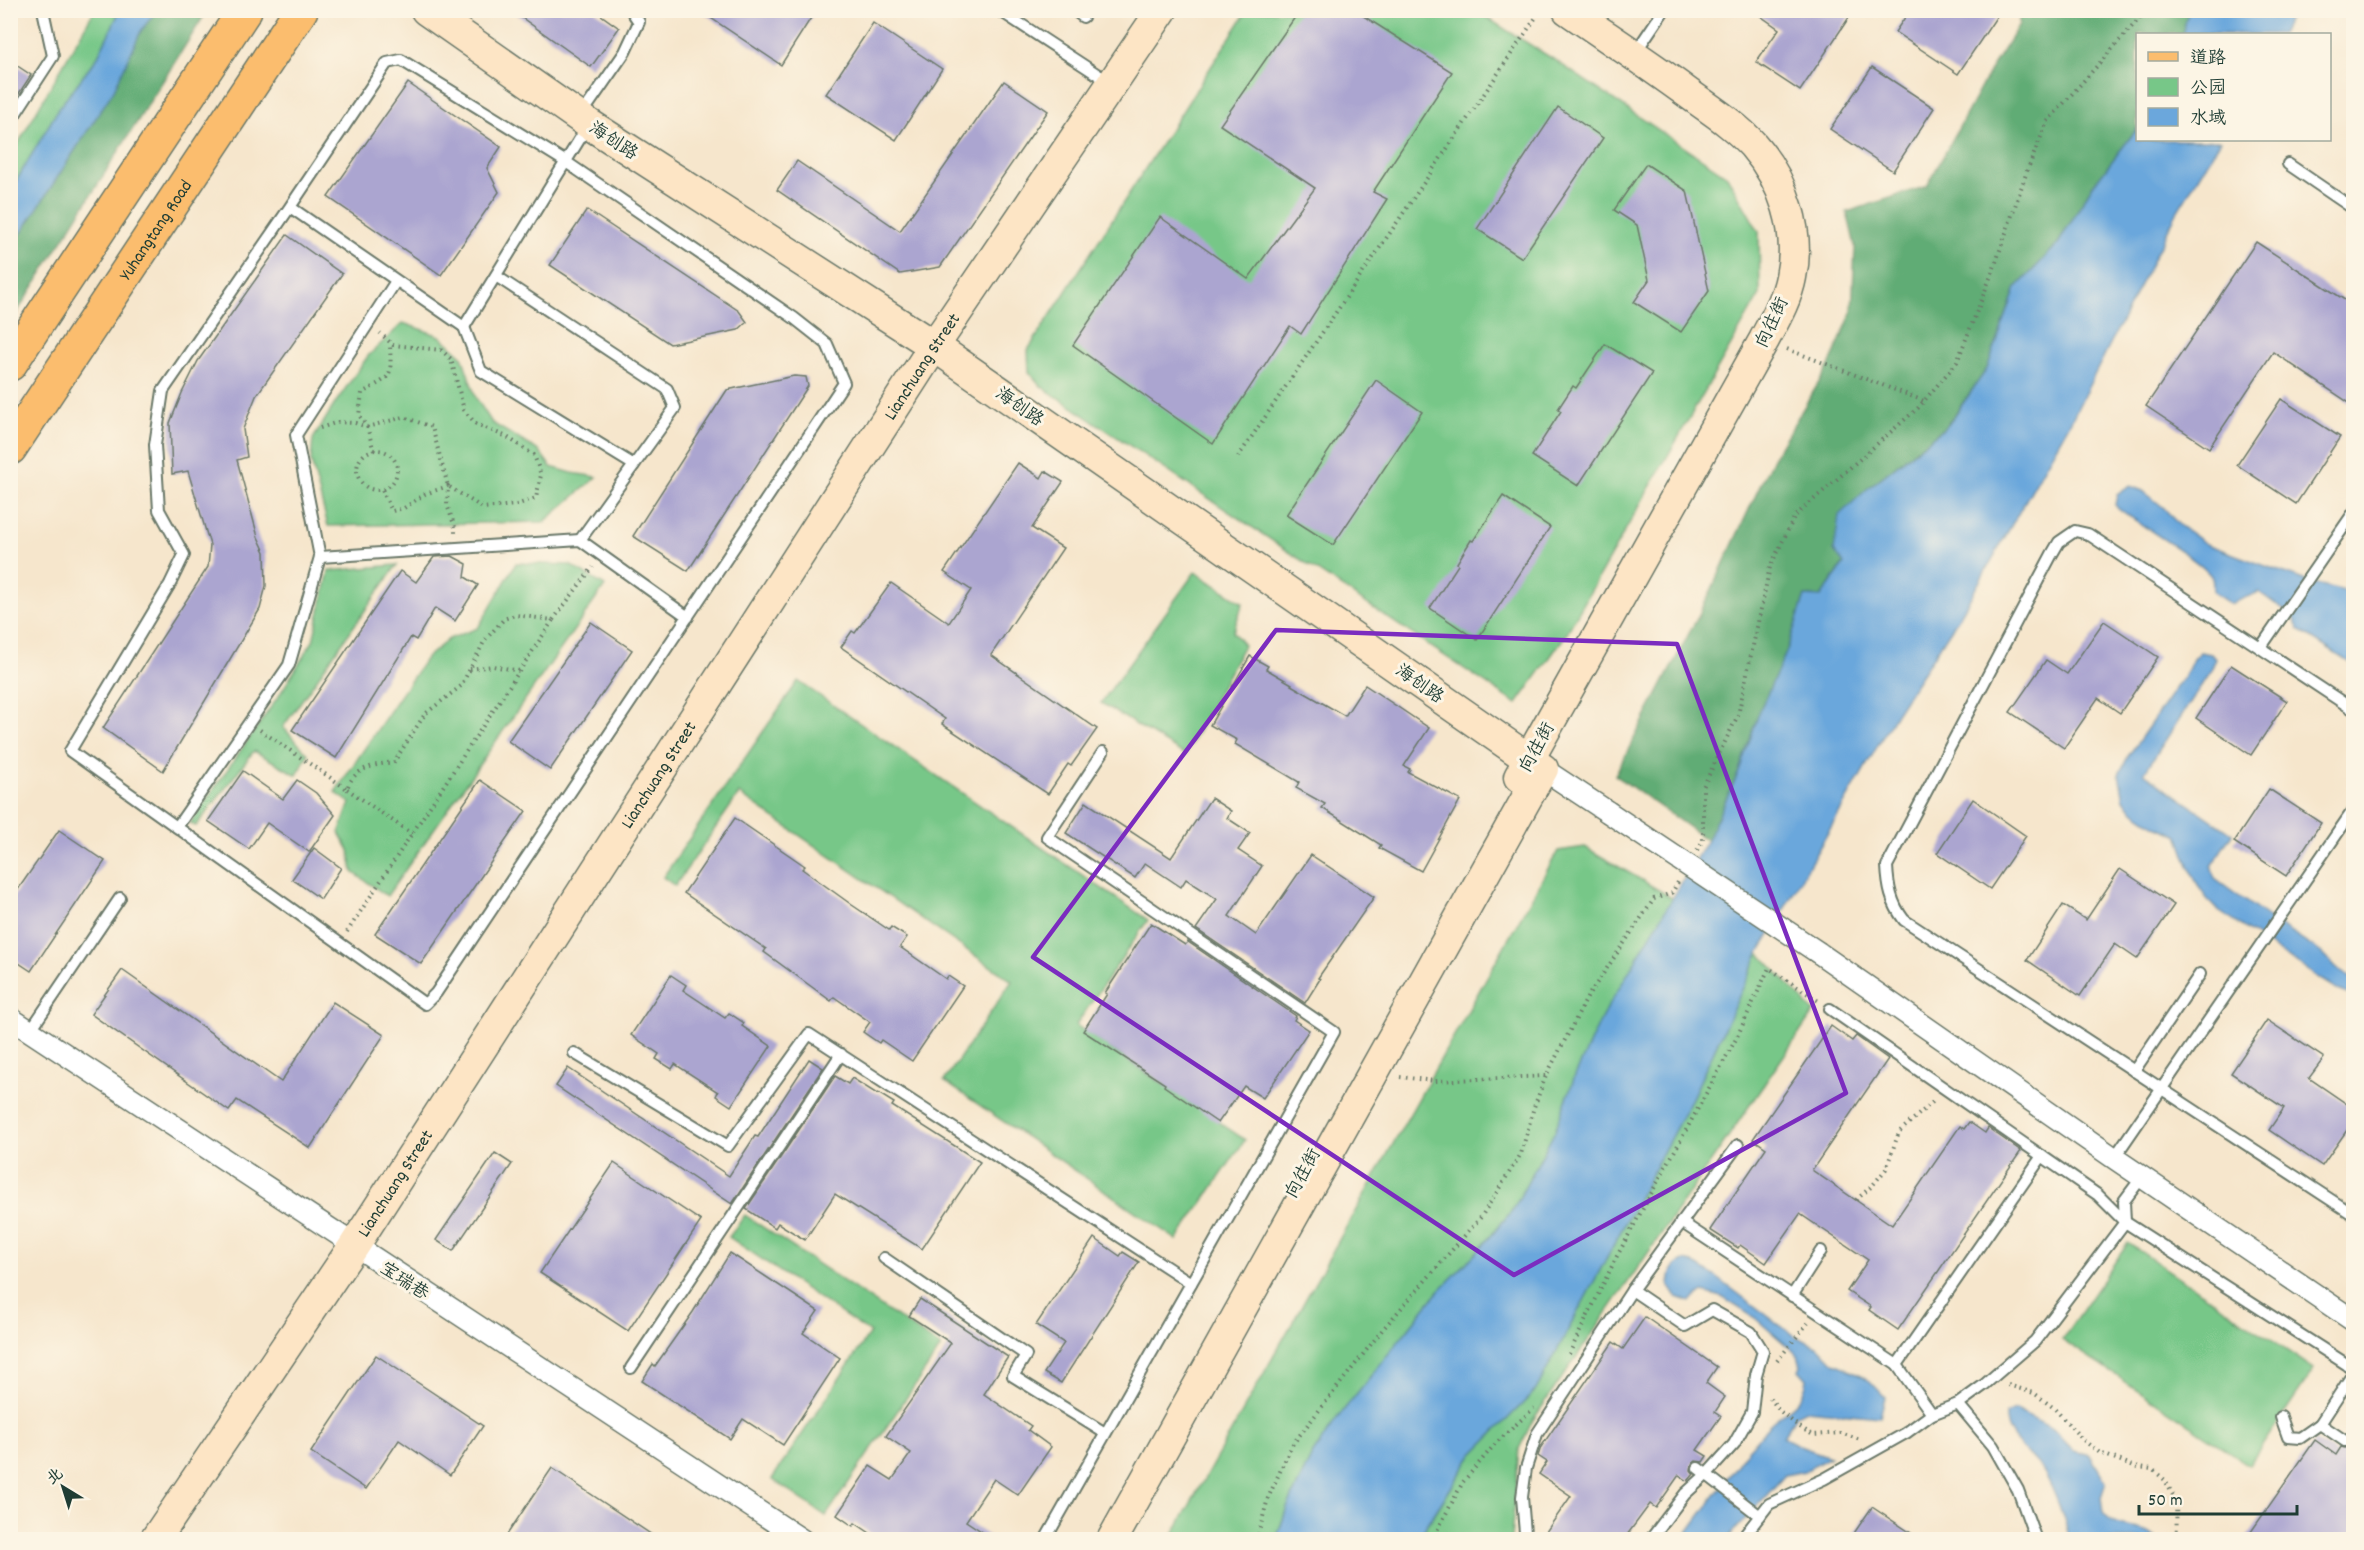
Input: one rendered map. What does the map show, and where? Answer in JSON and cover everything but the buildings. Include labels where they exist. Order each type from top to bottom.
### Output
[{"type":"main road","points":[[10,363],[245,10]]},
{"type":"main road","name":"Yuhangtang Road","points":[[10,447],[301,10]]},
{"type":"street","name":"海创路","points":[[426,10],[585,120],[934,346],[1536,764],[1819,952],[2142,1178],[2354,1321]]},
{"type":"street","name":"Lianchuang Street","points":[[155,1539],[354,1246],[934,346],[1162,10]]},
{"type":"street","name":"向往街","points":[[1112,1539],[1373,1073],[1764,340],[1780,309],[1791,278],[1795,246],[1790,214],[1777,181],[1752,144],[1736,130],[1568,10]]},
{"type":"street","name":"向往街","points":[[1094,1539],[1536,764]]},
{"type":"street","name":"宝瑞巷","points":[[10,1018],[802,1539]]},
{"type":"lane","points":[[10,122],[53,56],[43,10]]},
{"type":"lane","points":[[464,327],[566,162],[585,120],[630,42],[639,22],[631,10]]},
{"type":"lane","points":[[999,10],[1111,83]]},
{"type":"lane","points":[[1074,10],[1083,17],[1087,10]]},
{"type":"lane","points":[[1634,56],[1664,10]]},
{"type":"lane","points":[[401,60],[566,162],[794,318],[827,344],[844,383],[425,1004],[70,751],[170,584],[184,555],[159,510],[155,446],[163,391],[387,63],[401,60]]},
{"type":"lane","points":[[2288,164],[2354,209]]},
{"type":"lane","points":[[290,207],[464,327],[481,371],[634,465]]},
{"type":"lane","points":[[496,276],[668,389],[675,408],[580,540]]},
{"type":"lane","points":[[177,827],[289,665],[320,557],[296,435],[396,280]]},
{"type":"lane","points":[[2260,647],[2354,512]]},
{"type":"lane","points":[[2354,710],[2088,534],[2075,531],[2059,542],[2052,554],[1887,866],[1888,887],[1895,908],[1904,920],[2354,1215]]},
{"type":"lane","points":[[320,557],[580,540],[687,617]]},
{"type":"lane","points":[[1045,1539],[1334,1032],[1047,837],[1103,752]]},
{"type":"lane","points":[[2114,1158],[2354,809]]},
{"type":"lane","points":[[30,1031],[120,898]]},
{"type":"lane","points":[[2134,1071],[2200,974]]},
{"type":"lane","points":[[1830,1009],[2098,1195],[2126,1222],[2354,1370],[2320,1424],[2300,1438],[2288,1437],[2282,1417]]},
{"type":"lane","points":[[574,1053],[728,1146],[809,1034],[1191,1283]]},
{"type":"lane","points":[[631,1368],[841,1054]]},
{"type":"lane","points":[[1521,1539],[1525,1533],[1522,1497],[1526,1468],[1537,1434],[1632,1290],[1738,1145]]},
{"type":"lane","points":[[1897,1365],[2042,1156]]},
{"type":"lane","points":[[1742,1539],[1758,1514],[1770,1504],[1824,1479],[1906,1432],[1932,1414],[1958,1404],[2035,1341],[2126,1222],[2124,1202],[2142,1178]]},
{"type":"lane","points":[[1681,1222],[1897,1365],[1932,1414]]},
{"type":"lane","points":[[1792,1296],[1821,1251]]},
{"type":"lane","points":[[885,1258],[1026,1355],[1013,1376],[1105,1433]]},
{"type":"lane","points":[[1632,1290],[1685,1326],[1712,1310],[1751,1332],[1763,1351],[1756,1374],[1752,1412],[1734,1444],[1685,1494],[1650,1539]]},
{"type":"lane","points":[[1958,1404],[1998,1455],[2018,1490],[2036,1539]]},
{"type":"lane","points":[[2320,1424],[2345,1441]]},
{"type":"lane","points":[[1707,1474],[1758,1514]]},
{"type":"path","points":[[1238,457],[1541,10]]},
{"type":"path","points":[[1703,840],[1703,787],[1738,715],[1770,567],[1795,516],[1924,401],[1957,362],[2047,122],[2147,10]]},
{"type":"path","points":[[369,323],[393,345],[441,350],[452,360],[464,410],[476,424],[507,437],[534,454],[541,475],[536,498],[516,505],[483,508],[447,486]]},
{"type":"path","points":[[1764,340],[1924,401]]},
{"type":"path","points":[[374,451],[367,427],[359,415],[362,393],[389,375],[392,367],[390,342]]},
{"type":"path","points":[[296,435],[338,422],[355,423],[367,427],[404,417],[432,427],[447,486],[447,505],[455,527],[454,548]]},
{"type":"path","points":[[374,451],[380,451],[392,457],[397,470],[393,482],[382,490],[375,490],[364,485],[357,474],[359,462],[368,453],[374,451]]},
{"type":"path","points":[[382,490],[392,512],[404,508],[425,494],[447,486]]},
{"type":"path","points":[[340,943],[553,620],[602,556]]},
{"type":"path","points":[[348,789],[351,779],[371,765],[394,762],[424,714],[461,686],[485,640],[504,620],[515,615],[553,620]]},
{"type":"path","points":[[470,669],[493,666],[520,671]]},
{"type":"path","points":[[250,722],[412,834]]},
{"type":"path","points":[[1257,1539],[1268,1498],[1292,1445],[1383,1329],[1481,1217],[1521,1154],[1534,1107],[1546,1077],[1588,996],[1654,899],[1672,893]]},
{"type":"path","points":[[1564,1362],[1617,1256],[1736,1039],[1769,968],[1830,1009]]},
{"type":"path","points":[[1373,1073],[1435,1082],[1546,1077]]},
{"type":"path","points":[[1856,1200],[1886,1169],[1899,1132],[1946,1088]]},
{"type":"path","points":[[1783,1355],[1803,1329]]},
{"type":"path","points":[[1983,1385],[1998,1383],[2034,1393],[2054,1408],[2083,1440],[2100,1453],[2134,1466],[2152,1469],[2165,1480],[2176,1501],[2177,1539]]},
{"type":"path","points":[[1432,1539],[1463,1482],[1496,1443],[1539,1401]]},
{"type":"path","points":[[1780,1411],[1813,1435],[1841,1433],[1863,1441]]},
{"type":"highlighted area","points":[[1276,630],[1677,644],[1846,1093],[1514,1275],[1033,957]]},
{"type":"green space","points":[[94,11],[120,11],[97,58],[59,108],[11,190],[11,156]]},
{"type":"green space","points":[[156,11],[207,11],[11,322],[11,249],[114,90],[141,31]]},
{"type":"green space","points":[[1247,11],[1476,11],[1553,59],[1727,176],[1759,232],[1760,294],[1565,636],[1517,704],[1042,387],[1029,372],[1028,350]]},
{"type":"green space","points":[[2019,11],[2189,11],[2182,33],[2136,33],[2136,130],[2091,188],[2058,244],[2016,288],[1987,369],[1947,425],[1867,489],[1844,563],[1821,597],[1805,596],[1786,653],[1760,710],[1738,774],[1707,840],[1615,775],[1708,597],[1773,458],[1829,366],[1852,312],[1855,246],[1847,212],[1927,186],[1992,67],[2019,25]]},
{"type":"green space","points":[[403,323],[440,336],[462,356],[476,398],[492,423],[539,451],[551,467],[597,477],[544,522],[328,526],[311,461],[313,439],[368,356]]},
{"type":"green space","points":[[516,563],[570,565],[605,586],[387,896],[353,872],[349,850],[339,833],[350,803],[335,792],[426,658],[449,639],[478,628]]},
{"type":"green space","points":[[397,565],[283,727],[308,754],[297,775],[254,751],[196,826],[190,823],[280,694],[313,641],[329,571]]},
{"type":"green space","points":[[1195,572],[1243,603],[1233,632],[1244,645],[1185,755],[1101,703]]},
{"type":"green space","points":[[798,681],[1148,920],[1076,1025],[1245,1140],[1177,1240],[944,1081],[1012,981],[739,794],[675,886],[663,877]]},
{"type":"green space","points":[[1585,847],[1674,899],[1602,1017],[1575,1076],[1555,1131],[1514,1208],[1481,1248],[1437,1293],[1335,1421],[1312,1455],[1287,1508],[1276,1539],[1170,1540],[1558,851]]},
{"type":"green space","points":[[1759,953],[1814,1012],[1533,1420],[1519,1449],[1511,1539],[1418,1540],[1472,1455],[1536,1390],[1693,1096]]},
{"type":"green space","points":[[745,1215],[941,1347],[826,1516],[772,1479],[870,1333],[729,1237]]},
{"type":"green space","points":[[2128,1243],[2314,1369],[2249,1465],[2062,1339]]},
{"type":"water","points":[[2189,10],[2293,11],[2282,33],[2182,33]]},
{"type":"water","points":[[120,11],[156,11],[141,31],[114,90],[11,249],[11,190],[59,108],[97,58]]},
{"type":"water","points":[[2136,130],[2136,141],[2220,141],[2177,212],[2072,419],[1961,614],[1897,712],[1759,953],[1693,1096],[1536,1390],[1472,1455],[1418,1539],[1276,1540],[1287,1508],[1312,1455],[1335,1421],[1437,1293],[1481,1248],[1514,1208],[1555,1131],[1575,1076],[1602,1017],[1707,840],[1738,774],[1760,710],[1786,653],[1805,596],[1821,597],[1844,564],[1834,551],[1839,515],[1867,489],[1948,425],[1987,369],[2016,288],[2058,244],[2091,188]]},
{"type":"water","points":[[2130,486],[2143,491],[2164,508],[2179,525],[2206,544],[2309,582],[2353,593],[2353,665],[2299,630],[2293,617],[2259,592],[2230,604],[2213,592],[2212,578],[2196,562],[2115,505],[2117,495]]},
{"type":"water","points":[[2200,652],[2211,654],[2215,659],[2212,669],[2144,773],[2232,834],[2211,866],[2215,879],[2274,922],[2322,953],[2336,968],[2353,980],[2353,996],[2322,980],[2217,910],[2197,884],[2178,835],[2156,826],[2132,810],[2124,799],[2119,774],[2129,755]]},
{"type":"water","points":[[1684,1261],[1693,1263],[1715,1276],[1793,1335],[1819,1347],[1834,1363],[1870,1381],[1885,1397],[1880,1417],[1806,1410],[1796,1415],[1783,1437],[1830,1457],[1805,1471],[1785,1475],[1727,1539],[1683,1539],[1748,1450],[1772,1422],[1796,1403],[1805,1389],[1807,1379],[1799,1370],[1801,1365],[1798,1355],[1755,1318],[1722,1297],[1703,1292],[1690,1302],[1677,1297],[1669,1286],[1670,1277],[1674,1267]]},
{"type":"water","points":[[2015,1410],[2053,1429],[2074,1451],[2090,1455],[2106,1482],[2101,1497],[2103,1513],[2114,1523],[2148,1532],[2156,1539],[2070,1539],[2045,1474],[2014,1439],[2010,1431],[2006,1414]]}]
